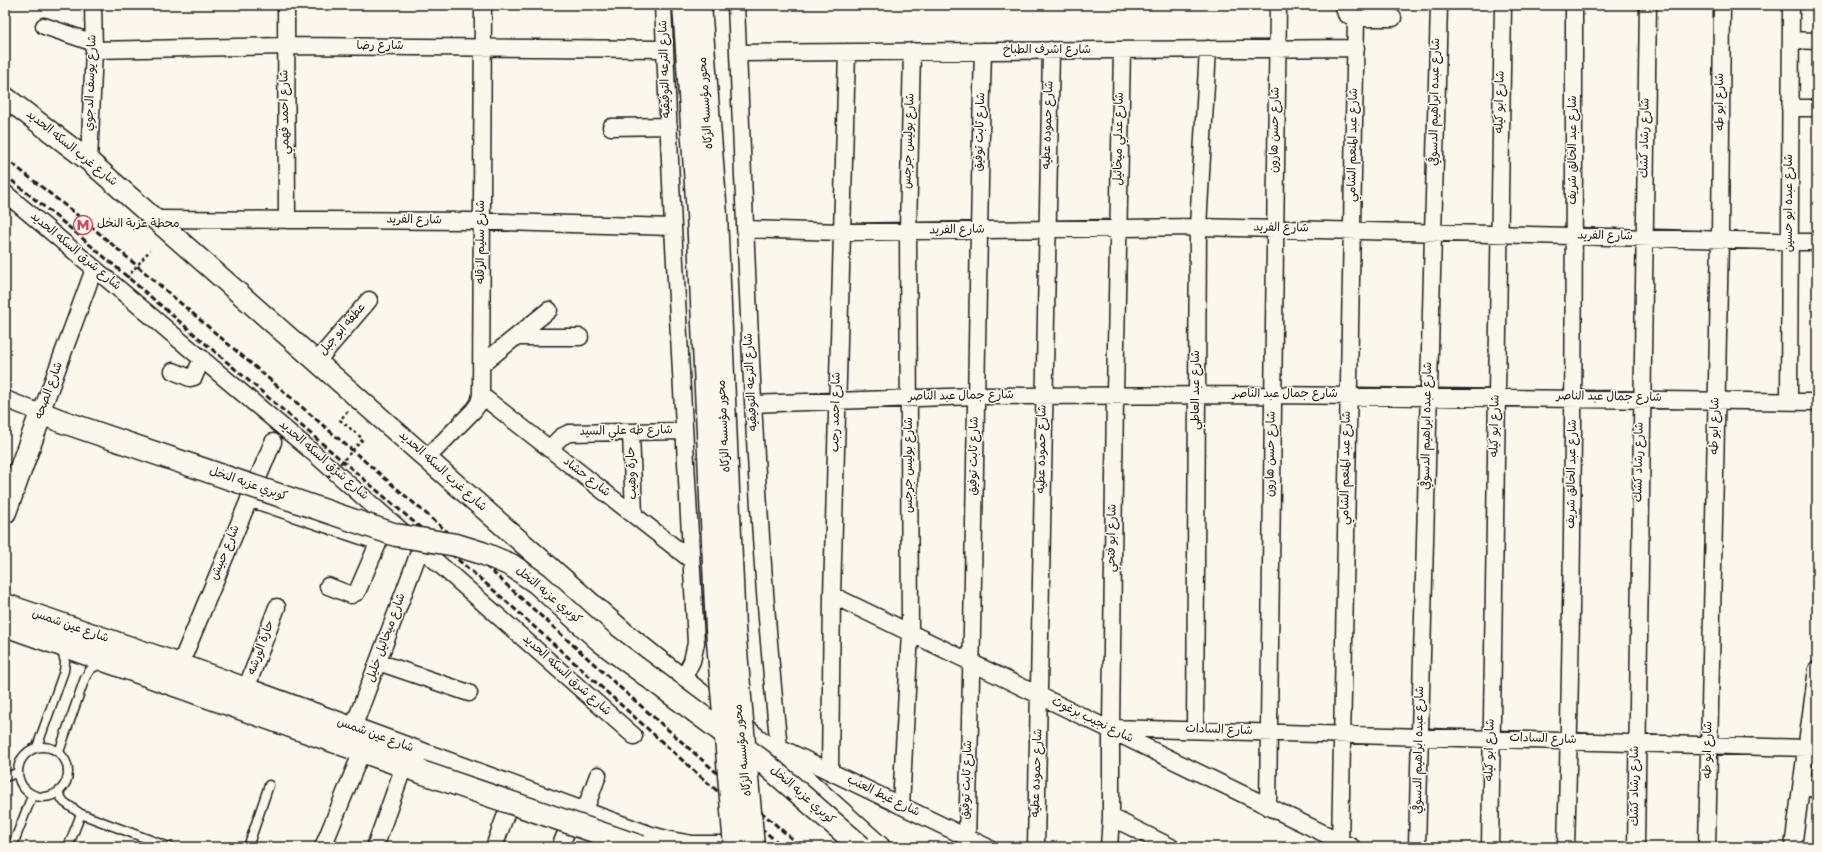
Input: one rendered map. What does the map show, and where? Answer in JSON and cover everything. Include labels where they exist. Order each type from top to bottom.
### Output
[{"type":"main road","name":"محور مؤسسه الزكاه","points":[[684,5],[698,215],[717,629],[735,847]]},
{"type":"main road","name":"محور مؤسسه الزكاه","points":[[700,5],[716,215],[734,628],[753,847]]},
{"type":"main road","name":"كوبري عزبه النخل","points":[[41,413],[396,535],[456,545],[482,553],[511,565],[537,583],[602,642],[762,761],[861,847]]},
{"type":"main road","name":"شارع الصحه","points":[[5,512],[41,413]]},
{"type":"main road","name":"شارع عين شمس","points":[[5,605],[180,665],[516,788],[577,818]]},
{"type":"main road","name":"شارع عين شمس","points":[[5,625],[362,750],[412,769]]},
{"type":"main road","points":[[412,769],[577,818],[631,841],[670,843],[692,847],[749,847]]},
{"type":"street","name":"شارع يوسف الدجوي","points":[[89,161],[94,46],[93,5]]},
{"type":"street","name":"شارع احمد فهمي","points":[[286,5],[287,220]]},
{"type":"street","name":"شارع سليم الزقله","points":[[427,458],[474,410],[479,403],[481,395],[483,5]]},
{"type":"street","name":"شارع الترعه التوفيقيه","points":[[663,5],[673,226],[696,643],[692,661],[682,681]]},
{"type":"street","name":"شارع الترعه التوفيقيه","points":[[736,5],[753,404],[770,652],[780,752]]},
{"type":"street","name":"شارع حسن هارون","points":[[1268,807],[1278,5]]},
{"type":"street","points":[[1343,5],[1346,14],[1356,18],[1393,18]]},
{"type":"street","name":"شارع عبده ابراهيم الدسوقي","points":[[1417,847],[1439,5]]},
{"type":"street","name":"شارع ابو كيله","points":[[1490,847],[1503,5]]},
{"type":"street","name":"شارع عبد الخالق شريف","points":[[1566,847],[1574,398],[1574,5]]},
{"type":"street","name":"شارع رشاد كشك","points":[[1636,847],[1636,743],[1648,5]]},
{"type":"street","name":"شارع ابو طه","points":[[1707,847],[1720,240],[1722,5]]},
{"type":"street","name":"شارع عبده ابو حسين","points":[[1789,401],[1791,5]]},
{"type":"street","name":"شارع عبد المنعم الشامي","points":[[1344,845],[1341,735],[1356,18]]},
{"type":"street","name":"شارع رضا","points":[[44,26],[94,46],[286,46],[665,50]]},
{"type":"street","points":[[1791,40],[1817,41]]},
{"type":"street","name":"شارع اشرف الطباخ","points":[[738,53],[1356,48]]},
{"type":"street","name":"شارع عبد العاطي","points":[[1195,730],[1198,227],[1208,49]]},
{"type":"street","name":"شارع حموده عطيه","points":[[1036,847],[1040,696],[1046,230],[1051,50]]},
{"type":"street","name":"شارع عدلي ميخائيل","points":[[1118,228],[1122,50]]},
{"type":"street","name":"شارع بوليس جرجس","points":[[901,806],[910,632],[908,232],[912,51]]},
{"type":"street","name":"شارع ثابت توفيق","points":[[967,837],[972,663],[975,396],[983,51]]},
{"type":"street","name":"شارع احمد رجب","points":[[830,772],[832,595],[847,52]]},
{"type":"street","name":"شارع غرب السكه الحديد","points":[[5,97],[89,161],[626,635],[682,681],[780,752],[880,847]]},
{"type":"street","points":[[1790,108],[1817,108]]},
{"type":"street","points":[[611,127],[668,126]]},
{"type":"street","name":"شارع شرق السكه الحديد","points":[[5,193],[94,270],[202,358],[389,519],[634,736]]},
{"type":"street","name":"شارع الفريد","points":[[155,219],[482,222],[673,226]]},
{"type":"street","name":"شارع الفريد","points":[[746,229],[841,232],[908,232],[1198,227],[1817,242]]},
{"type":"street","name":"شارع ابو فتحي","points":[[1110,847],[1112,817],[1111,729],[1118,228]]},
{"type":"street","name":"شارع الصحه","points":[[41,413],[94,270]]},
{"type":"street","name":"عطفه ابو جبل","points":[[316,361],[369,300]]},
{"type":"street","points":[[481,365],[549,310]]},
{"type":"street","points":[[516,337],[580,337]]},
{"type":"street","points":[[173,371],[190,378],[194,377],[202,358]]},
{"type":"street","name":"شارع جمال عبد الناصر","points":[[753,404],[975,396],[1349,394],[1817,402]]},
{"type":"street","name":"شارع حشاد","points":[[481,395],[691,560]]},
{"type":"street","points":[[5,400],[41,413]]},
{"type":"street","name":"شارع طه علي السيد","points":[[549,448],[561,437],[569,433],[684,431]]},
{"type":"street","name":"حارة وهيب","points":[[631,432],[634,515]]},
{"type":"street","name":"شارع حبيش","points":[[180,665],[273,442]]},
{"type":"street","points":[[249,498],[379,542]]},
{"type":"street","points":[[328,586],[351,595],[357,592],[389,519]]},
{"type":"street","name":"شارع ميخائيل خليل","points":[[353,728],[421,547]]},
{"type":"street","name":"شارع نجيب برغوث","points":[[832,595],[1111,729],[1344,845]]},
{"type":"street","name":"حارة الورشه","points":[[246,689],[277,607]]},
{"type":"street","points":[[378,662],[469,693]]},
{"type":"street","points":[[1794,847],[1801,787],[1810,753],[1817,669]]},
{"type":"street","name":"شارع السادات","points":[[1111,729],[1195,730],[1709,745],[1810,753]]},
{"type":"street","points":[[323,847],[362,750]]},
{"type":"street","name":"شارع غيط العنب","points":[[780,752],[830,772],[987,847]]},
{"type":"street","points":[[375,847],[412,769]]},
{"type":"street","points":[[560,847],[577,818],[598,775]]},
{"type":"street","points":[[1801,787],[1817,790]]},
{"type":"street","points":[[494,847],[516,788]]},
{"type":"street","points":[[1112,817],[1171,847]]},
{"type":"lane","points":[[37,747],[64,671],[65,662],[63,652],[58,644]]},
{"type":"lane","points":[[59,752],[85,678],[94,667],[106,660]]},
{"type":"lane","points":[[37,747],[45,747],[59,752],[65,760],[68,768],[68,778],[58,793],[50,797],[40,798],[32,796],[24,790],[19,782],[17,773],[19,764],[23,757],[29,751],[37,747]]},
{"type":"lane","points":[[5,777],[17,773]]},
{"type":"lane","points":[[248,847],[269,785]]},
{"type":"lane","points":[[58,793],[64,802],[80,814],[170,847]]},
{"type":"lane","points":[[12,847],[32,796]]},
{"type":"lane","points":[[68,847],[80,814]]},
{"type":"path","points":[[127,278],[150,250]]},
{"type":"path","points":[[328,477],[363,439],[340,420]]},
{"type":"railway","points":[[5,158],[86,222],[458,541],[624,691],[801,847]]},
{"type":"railway","points":[[5,175],[75,232],[498,594],[701,777],[783,847]]},
{"type":"place","name":"محطة عزبة النخل","points":[[83,225]]}]
